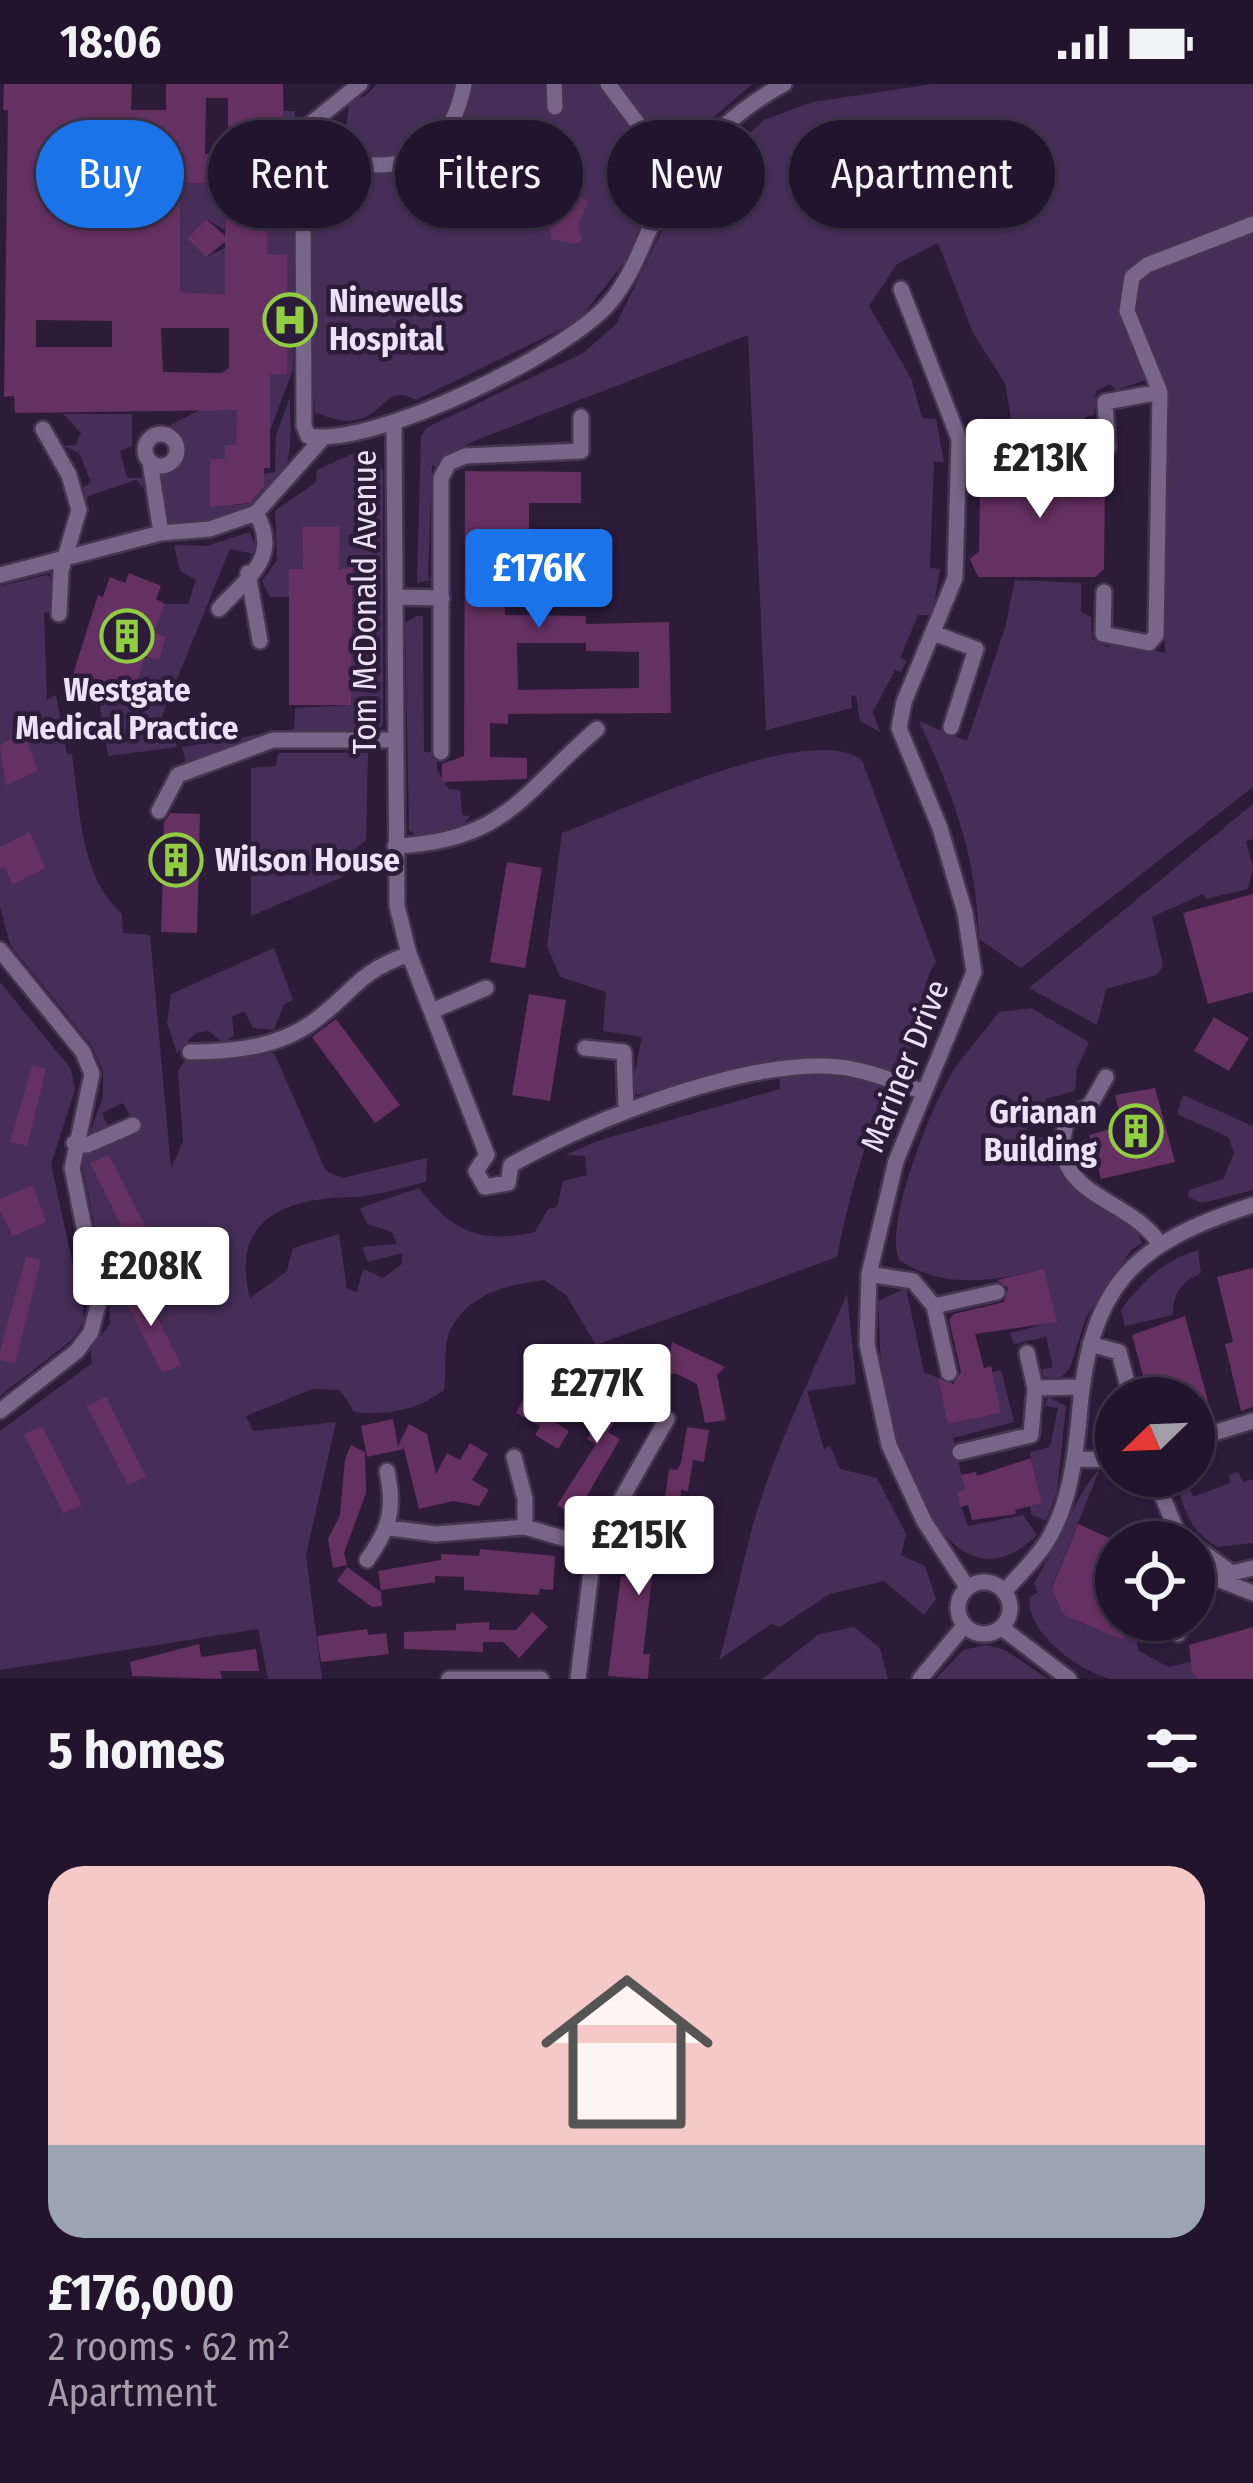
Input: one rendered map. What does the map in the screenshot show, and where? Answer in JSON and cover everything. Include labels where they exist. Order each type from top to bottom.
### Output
[{"type":"street","points":[[315,120],[360,84]]},
{"type":"street","points":[[371,162],[422,155],[451,130],[462,84]]},
{"type":"street","points":[[554,84],[555,107]]},
{"type":"street","points":[[608,84],[635,120]]},
{"type":"street","name":"Tom McDonald Avenue","points":[[734,120],[755,99],[784,84]]},
{"type":"street","points":[[1104,592],[1103,634],[1149,643],[1156,635],[1160,392],[1127,311],[1132,277],[1147,266],[1253,224]]},
{"type":"street","points":[[306,228],[304,426],[308,436],[322,439],[394,423]]},
{"type":"street","name":"Tom McDonald Avenue","points":[[511,1165],[508,1183],[485,1187],[476,1171],[487,1155],[409,954],[397,906],[394,423],[566,342],[611,301],[650,228]]},
{"type":"street","name":"Mariner Drive","points":[[901,289],[959,439],[955,578],[936,634],[904,702],[899,728],[940,828],[959,892],[974,982],[921,1090],[896,1161],[869,1274],[866,1344],[890,1444],[924,1521],[968,1587]]},
{"type":"street","points":[[1108,448],[1106,402],[1160,392]]},
{"type":"street","points":[[442,752],[441,478],[449,463],[465,456],[581,451],[581,417]]},
{"type":"street","points":[[43,429],[69,475],[79,510],[59,614]]},
{"type":"street","points":[[0,575],[160,532],[209,529],[256,513],[322,439]]},
{"type":"street","points":[[150,462],[160,532]]},
{"type":"street","points":[[219,609],[264,560],[269,542],[256,513]]},
{"type":"street","points":[[248,573],[260,641]]},
{"type":"street","points":[[395,597],[442,598]]},
{"type":"street","points":[[936,634],[976,649],[951,727]]},
{"type":"street","points":[[395,846],[440,844],[493,821],[534,794],[597,729]]},
{"type":"street","points":[[159,811],[178,775],[273,740],[395,740]]},
{"type":"street","points":[[190,1052],[236,1051],[279,1040],[314,1022],[363,973],[409,954]]},
{"type":"street","points":[[0,1411],[77,1351],[97,1317],[97,1284],[72,1168],[74,1143],[91,1100],[92,1075],[82,1052],[2,959]]},
{"type":"street","points":[[432,1011],[486,988]]},
{"type":"street","points":[[585,1048],[624,1052],[626,1109]]},
{"type":"street","points":[[487,1155],[501,1154],[511,1165],[570,1131],[626,1109],[745,1078],[814,1067],[842,1067],[921,1090]]},
{"type":"street","points":[[1106,1077],[1090,1105],[1068,1117],[1062,1133],[1069,1163],[1087,1193],[1144,1221],[1159,1243]]},
{"type":"street","points":[[74,1143],[87,1145],[133,1125]]},
{"type":"street","points":[[1004,1592],[1047,1543],[1076,1459],[1081,1388],[1095,1322],[1132,1266],[1159,1243],[1184,1228],[1253,1205]]},
{"type":"street","points":[[869,1274],[914,1281],[934,1306],[949,1372]]},
{"type":"street","points":[[934,1306],[997,1292]]},
{"type":"street","points":[[1090,1344],[1119,1352],[1125,1377]]},
{"type":"street","points":[[960,1452],[1031,1435],[1035,1388],[1028,1353]]},
{"type":"street","points":[[1035,1388],[1081,1388]]},
{"type":"street","points":[[578,1679],[594,1546],[667,1419],[650,1409]]},
{"type":"street","points":[[1215,1433],[1253,1421]]},
{"type":"street","points":[[514,1457],[525,1498],[525,1526]]},
{"type":"street","points":[[1076,1459],[1095,1459]]},
{"type":"street","points":[[367,1560],[390,1528],[393,1497],[387,1471]]},
{"type":"street","points":[[390,1528],[436,1534],[525,1526],[594,1546]]},
{"type":"street","points":[[1215,1569],[1232,1573],[1253,1568]]},
{"type":"street","points":[[1215,1570],[1253,1593]]},
{"type":"street","points":[[991,1582],[1004,1592],[1010,1606],[1002,1628],[982,1635],[964,1626],[957,1606],[968,1587],[991,1582]]},
{"type":"street","points":[[920,1679],[964,1626]]},
{"type":"street","points":[[1002,1628],[1069,1679]]},
{"type":"street","points":[[448,1679],[541,1679]]},
{"type":"shaded area","points":[[377,84],[752,84],[710,120],[607,120],[607,228],[639,228],[626,260],[578,321],[416,400],[393,396],[365,417],[346,421],[315,413],[307,279],[309,228],[371,228],[371,120],[347,120],[350,99],[365,96]]},
{"type":"shaded area","points":[[933,84],[1253,84],[1253,218],[1126,276],[1121,310],[1146,380],[1117,390],[1110,384],[1096,391],[1094,415],[1085,417],[1084,445],[1090,448],[1089,456],[1016,448],[1005,383],[973,333],[938,243],[897,264],[869,306],[911,378],[922,418],[936,419],[944,462],[934,462],[930,568],[940,569],[932,615],[918,615],[900,658],[907,661],[901,672],[895,670],[873,712],[880,732],[860,721],[856,695],[851,697],[852,708],[766,730],[748,335],[474,441],[450,453],[440,467],[432,465],[428,578],[434,579],[417,583],[421,435],[428,427],[583,353],[616,324],[663,228],[765,228],[764,120],[813,102]]},
{"type":"shaded area","points":[[284,111],[295,111],[295,120],[284,120]]},
{"type":"shaded area","points":[[184,183],[208,184],[208,220],[187,238],[206,257],[225,248],[225,294],[180,292]]},
{"type":"shaded area","points":[[267,228],[294,228],[293,369],[270,431],[237,431],[236,445],[225,445],[225,459],[210,459],[210,506],[247,504],[263,489],[264,474],[275,472],[276,436],[290,397],[287,461],[271,492],[243,512],[208,524],[176,524],[164,517],[158,476],[178,464],[183,454],[171,425],[269,374],[287,374],[287,256],[267,254]]},
{"type":"shaded area","points":[[1253,230],[1253,787],[1021,968],[979,939],[961,827],[919,721],[967,741],[1005,628],[1015,580],[1081,583],[1081,612],[1091,617],[1092,639],[1108,647],[1116,642],[1165,653],[1167,390],[1133,307],[1138,279],[1149,269]]},
{"type":"shaded area","points":[[63,414],[132,414],[132,446],[120,451],[127,478],[142,478],[144,489],[136,480],[88,496],[86,509],[81,489],[91,482],[79,453],[63,446],[76,445],[81,433]]},
{"type":"shaded area","points":[[363,449],[375,456],[383,471],[383,725],[373,734],[275,736],[187,767],[182,747],[294,729],[295,708],[351,705],[353,569],[326,569],[302,528],[303,564],[315,569],[290,569],[289,597],[270,597],[262,581],[277,560],[275,511],[316,482],[317,470]]},
{"type":"shaded area","points":[[250,532],[258,555],[230,549],[162,716],[171,722],[158,728],[160,738],[174,739],[177,747],[108,756],[99,701],[90,689],[118,699],[123,687],[133,690],[143,656],[159,661],[166,637],[152,632],[165,604],[188,604],[196,580],[180,571],[174,545],[206,546]]},
{"type":"shaded area","points":[[47,575],[54,580],[55,611],[44,613],[47,700],[56,695],[67,754],[72,754],[89,861],[122,914],[123,933],[150,935],[171,1168],[183,1142],[178,1071],[184,1061],[274,1053],[326,1171],[342,1178],[427,1158],[426,1182],[370,1195],[305,1202],[268,1218],[248,1249],[250,1298],[287,1271],[293,1248],[339,1234],[347,1289],[357,1292],[363,1269],[383,1278],[402,1264],[402,1253],[368,1262],[362,1247],[397,1244],[392,1232],[367,1224],[360,1208],[419,1188],[444,1216],[470,1231],[499,1237],[535,1232],[548,1209],[557,1207],[563,1181],[587,1175],[585,1156],[565,1155],[600,1140],[780,1089],[778,1058],[637,1095],[632,1087],[642,1037],[603,1031],[606,992],[560,977],[547,946],[562,833],[715,773],[801,751],[836,751],[862,760],[936,962],[927,981],[915,1040],[869,1136],[837,1257],[596,1345],[566,1295],[544,1280],[516,1285],[477,1300],[457,1320],[447,1339],[444,1390],[423,1402],[390,1412],[354,1412],[340,1390],[312,1389],[246,1416],[253,1431],[336,1422],[306,1555],[322,1679],[268,1679],[258,1629],[0,1670],[0,1431],[92,1363],[90,1349],[110,1324],[109,1297],[82,1164],[85,1150],[136,1128],[123,1103],[102,1113],[110,1131],[87,1141],[103,1097],[103,1071],[92,1046],[10,945],[0,906],[0,586]]},
{"type":"shaded area","points":[[423,616],[424,752],[437,753],[437,770],[449,789],[460,790],[462,815],[470,816],[460,830],[418,836],[409,830],[405,623]]},
{"type":"shaded area","points":[[278,753],[368,753],[366,840],[353,851],[345,876],[251,916],[251,768],[276,766]]},
{"type":"shaded area","points":[[1253,804],[1253,839],[1246,841],[1253,868],[1248,889],[1206,899],[1203,894],[1152,917],[1163,966],[1157,975],[1106,989],[1097,1025],[1029,988]]},
{"type":"shaded area","points":[[274,948],[293,1000],[284,1004],[274,1030],[253,1028],[245,1012],[232,1016],[234,1035],[223,1043],[209,1031],[196,1033],[177,1053],[167,1023],[171,994]]},
{"type":"shaded area","points":[[0,982],[71,1069],[75,1090],[51,1164],[85,1320],[72,1340],[0,1396]]},
{"type":"shaded area","points":[[1031,1008],[1089,1042],[1077,1068],[1075,1091],[1045,1099],[1047,1116],[1027,1128],[1025,1136],[1051,1139],[1076,1191],[1132,1221],[1142,1243],[1131,1250],[1086,1317],[1070,1368],[1061,1377],[1044,1377],[1041,1370],[1053,1367],[1046,1337],[1014,1344],[1010,1333],[1056,1321],[1044,1269],[988,1279],[934,1276],[899,1260],[896,1244],[911,1170],[948,1080],[999,1012]]},
{"type":"shaded area","points":[[1183,1095],[1253,1126],[1253,1190],[1202,1203],[1188,1197],[1189,1190],[1223,1179],[1234,1153],[1228,1137],[1177,1114]]},
{"type":"shaded area","points":[[1198,1250],[1201,1273],[1180,1289],[1173,1315],[1125,1326],[1121,1310],[1145,1281]]},
{"type":"shaded area","points":[[906,1288],[924,1372],[938,1378],[949,1424],[1001,1413],[992,1372],[1001,1370],[1014,1422],[953,1438],[965,1490],[957,1493],[968,1526],[1023,1515],[1037,1535],[1006,1556],[978,1557],[953,1543],[914,1485],[882,1375],[878,1301]]},
{"type":"shaded area","points":[[847,1294],[856,1384],[807,1391],[824,1449],[830,1446],[840,1469],[877,1478],[906,1534],[901,1555],[925,1566],[936,1599],[924,1615],[884,1581],[830,1594],[780,1627],[771,1624],[719,1660],[762,1495]]},
{"type":"shaded area","points":[[1048,1397],[1066,1406],[1057,1491],[1046,1521],[1031,1514],[1030,1506],[1042,1503],[1030,1452],[1050,1447],[1058,1408],[1045,1406]]},
{"type":"shaded area","points":[[1238,1472],[1243,1482],[1253,1479],[1253,1543],[1218,1547],[1215,1521],[1191,1521],[1181,1497],[1215,1497],[1215,1489],[1230,1483],[1229,1475]]},
{"type":"shaded area","points":[[1093,1476],[1052,1587],[1063,1615],[1095,1628],[1095,1641],[1136,1641],[1139,1651],[1168,1667],[1194,1661],[1198,1679],[1098,1675],[1070,1659],[1036,1623],[1030,1610],[1030,1597],[1038,1592],[1034,1583]]},
{"type":"shaded area","points":[[854,1627],[880,1648],[888,1679],[762,1679],[819,1634]]},
{"type":"shaded area","points":[[986,1645],[1005,1650],[1048,1679],[936,1679],[963,1650]]},
{"type":"building","points":[[4,84],[132,84],[131,110],[166,110],[166,84],[283,84],[284,120],[228,120],[228,98],[206,98],[208,184],[184,183],[184,120],[36,120],[36,228],[180,228],[180,292],[225,294],[225,242],[206,257],[187,238],[206,219],[208,228],[225,236],[225,228],[267,228],[267,254],[287,255],[287,374],[270,374],[270,468],[264,468],[264,487],[249,503],[210,507],[210,459],[225,459],[225,445],[236,445],[237,410],[15,413],[14,396],[4,397],[8,110],[3,110]],"holes":[[[36,320],[112,321],[112,347],[36,347]],[[161,328],[229,328],[229,368],[222,373],[163,372]]]},
{"type":"building","points":[[579,228],[583,239],[575,244],[551,239],[550,229]]},
{"type":"building","points":[[980,465],[1097,466],[1105,475],[1104,569],[1095,577],[978,577],[970,559],[979,551],[980,492],[971,474]]},
{"type":"building","points":[[465,471],[581,472],[581,503],[529,503],[529,548],[580,548],[580,573],[505,573],[505,615],[586,616],[586,624],[669,622],[671,713],[508,714],[508,724],[490,723],[490,757],[527,758],[527,779],[442,782],[442,764],[464,756]],"holes":[[[517,643],[586,643],[586,651],[639,652],[639,688],[518,690]]]},
{"type":"building","points":[[302,527],[340,527],[339,569],[353,568],[351,705],[289,705],[289,569],[303,569]]},
{"type":"building","name":"Westgate Medical Practice","points":[[129,573],[161,586],[156,599],[165,604],[154,632],[166,637],[159,661],[145,656],[134,691],[123,687],[119,699],[71,681],[98,595],[103,597],[110,577],[125,583]]},
{"type":"building","points":[[24,734],[38,771],[6,785],[0,745]]},
{"type":"building","name":"Wilson House","points":[[171,813],[200,814],[197,933],[161,932],[163,875],[152,875],[153,845],[163,845],[164,822]]},
{"type":"building","points":[[30,832],[45,868],[13,884],[5,867],[0,869],[0,847]]},
{"type":"building","points":[[507,862],[542,868],[525,968],[490,962]]},
{"type":"building","points":[[1253,894],[1253,992],[1208,1004],[1183,913]]},
{"type":"building","points":[[529,994],[566,1000],[550,1101],[512,1095]]},
{"type":"building","points":[[1214,1017],[1249,1038],[1229,1071],[1194,1051]]},
{"type":"building","points":[[336,1019],[400,1105],[375,1123],[312,1037]]},
{"type":"building","points":[[32,1065],[46,1069],[27,1146],[10,1142]]},
{"type":"building","name":"Grianan Building","points":[[1155,1088],[1175,1162],[1101,1179],[1089,1135],[1122,1126],[1115,1095]]},
{"type":"building","points":[[109,1155],[149,1234],[130,1243],[90,1163]]},
{"type":"building","points":[[33,1185],[46,1222],[13,1236],[0,1211],[0,1199]]},
{"type":"building","points":[[26,1256],[41,1260],[15,1363],[0,1360],[0,1351]]},
{"type":"building","points":[[1253,1268],[1253,1407],[1241,1411],[1225,1344],[1233,1342],[1217,1277]]},
{"type":"building","points":[[1044,1269],[1057,1322],[975,1334],[984,1368],[991,1366],[1001,1413],[948,1424],[938,1378],[953,1384],[961,1372],[949,1320],[954,1314],[1004,1302],[1008,1288],[997,1280]]},
{"type":"building","points":[[141,1285],[181,1365],[162,1373],[122,1294]]},
{"type":"building","points":[[1185,1316],[1202,1377],[1143,1377],[1132,1335]]},
{"type":"building","points":[[672,1342],[725,1367],[717,1375],[726,1420],[705,1423],[697,1384],[675,1373],[666,1377]]},
{"type":"building","points":[[656,1349],[663,1378],[647,1384],[642,1373],[636,1383],[627,1360]]},
{"type":"building","points":[[610,1378],[632,1391],[608,1432],[620,1439],[575,1516],[557,1505],[596,1444],[587,1439],[602,1414],[593,1407]]},
{"type":"building","points":[[526,1394],[542,1402],[538,1411],[569,1431],[558,1449],[535,1435],[540,1426],[516,1413]]},
{"type":"building","points":[[106,1397],[146,1477],[128,1485],[87,1406]]},
{"type":"building","points":[[393,1419],[398,1446],[409,1424],[427,1434],[436,1474],[447,1453],[460,1460],[470,1443],[488,1454],[472,1480],[489,1490],[479,1506],[453,1501],[419,1509],[404,1449],[367,1457],[361,1426]]},
{"type":"building","points":[[42,1426],[82,1505],[63,1513],[24,1434]]},
{"type":"building","points":[[687,1427],[709,1430],[704,1462],[693,1460],[688,1491],[681,1490],[680,1501],[665,1499],[669,1469],[677,1470],[681,1463]]},
{"type":"building","points":[[351,1445],[365,1452],[366,1493],[344,1553],[347,1565],[333,1568],[328,1539],[340,1515],[345,1459]]},
{"type":"building","points":[[1031,1458],[1042,1503],[1015,1510],[1016,1514],[972,1520],[968,1505],[960,1507],[957,1492],[965,1490],[961,1475],[976,1472],[977,1476]]},
{"type":"building","points":[[654,1499],[674,1502],[662,1562],[654,1561],[643,1654],[650,1654],[648,1679],[608,1676],[621,1576],[630,1577],[634,1536],[648,1537]]},
{"type":"building","points":[[1078,1524],[1095,1532],[1095,1628],[1063,1615],[1052,1588]]},
{"type":"building","points":[[480,1549],[555,1556],[553,1590],[540,1589],[539,1595],[464,1590],[464,1577],[435,1576],[435,1582],[381,1590],[378,1571],[441,1560],[441,1554],[479,1556]]},
{"type":"building","points":[[347,1567],[381,1592],[382,1606],[372,1607],[337,1581]]},
{"type":"building","points":[[532,1612],[548,1627],[519,1658],[503,1642],[483,1642],[483,1652],[404,1649],[404,1632],[456,1630],[456,1624],[489,1622],[489,1630],[516,1630]]},
{"type":"building","points":[[1253,1627],[1253,1679],[1198,1679],[1192,1672],[1189,1645]]},
{"type":"building","points":[[367,1629],[368,1635],[386,1633],[389,1654],[321,1662],[317,1636]]},
{"type":"building","points":[[199,1644],[201,1657],[256,1649],[259,1671],[220,1671],[222,1679],[132,1676],[130,1662]]},
{"type":"place","name":"Ninewells Hospital","points":[[290,320]]},
{"type":"place","name":"Westgate Medical Practice","points":[[127,636]]},
{"type":"place","name":"Wilson House","points":[[176,860]]},
{"type":"place","name":"Grianan Building","points":[[1136,1131]]}]
